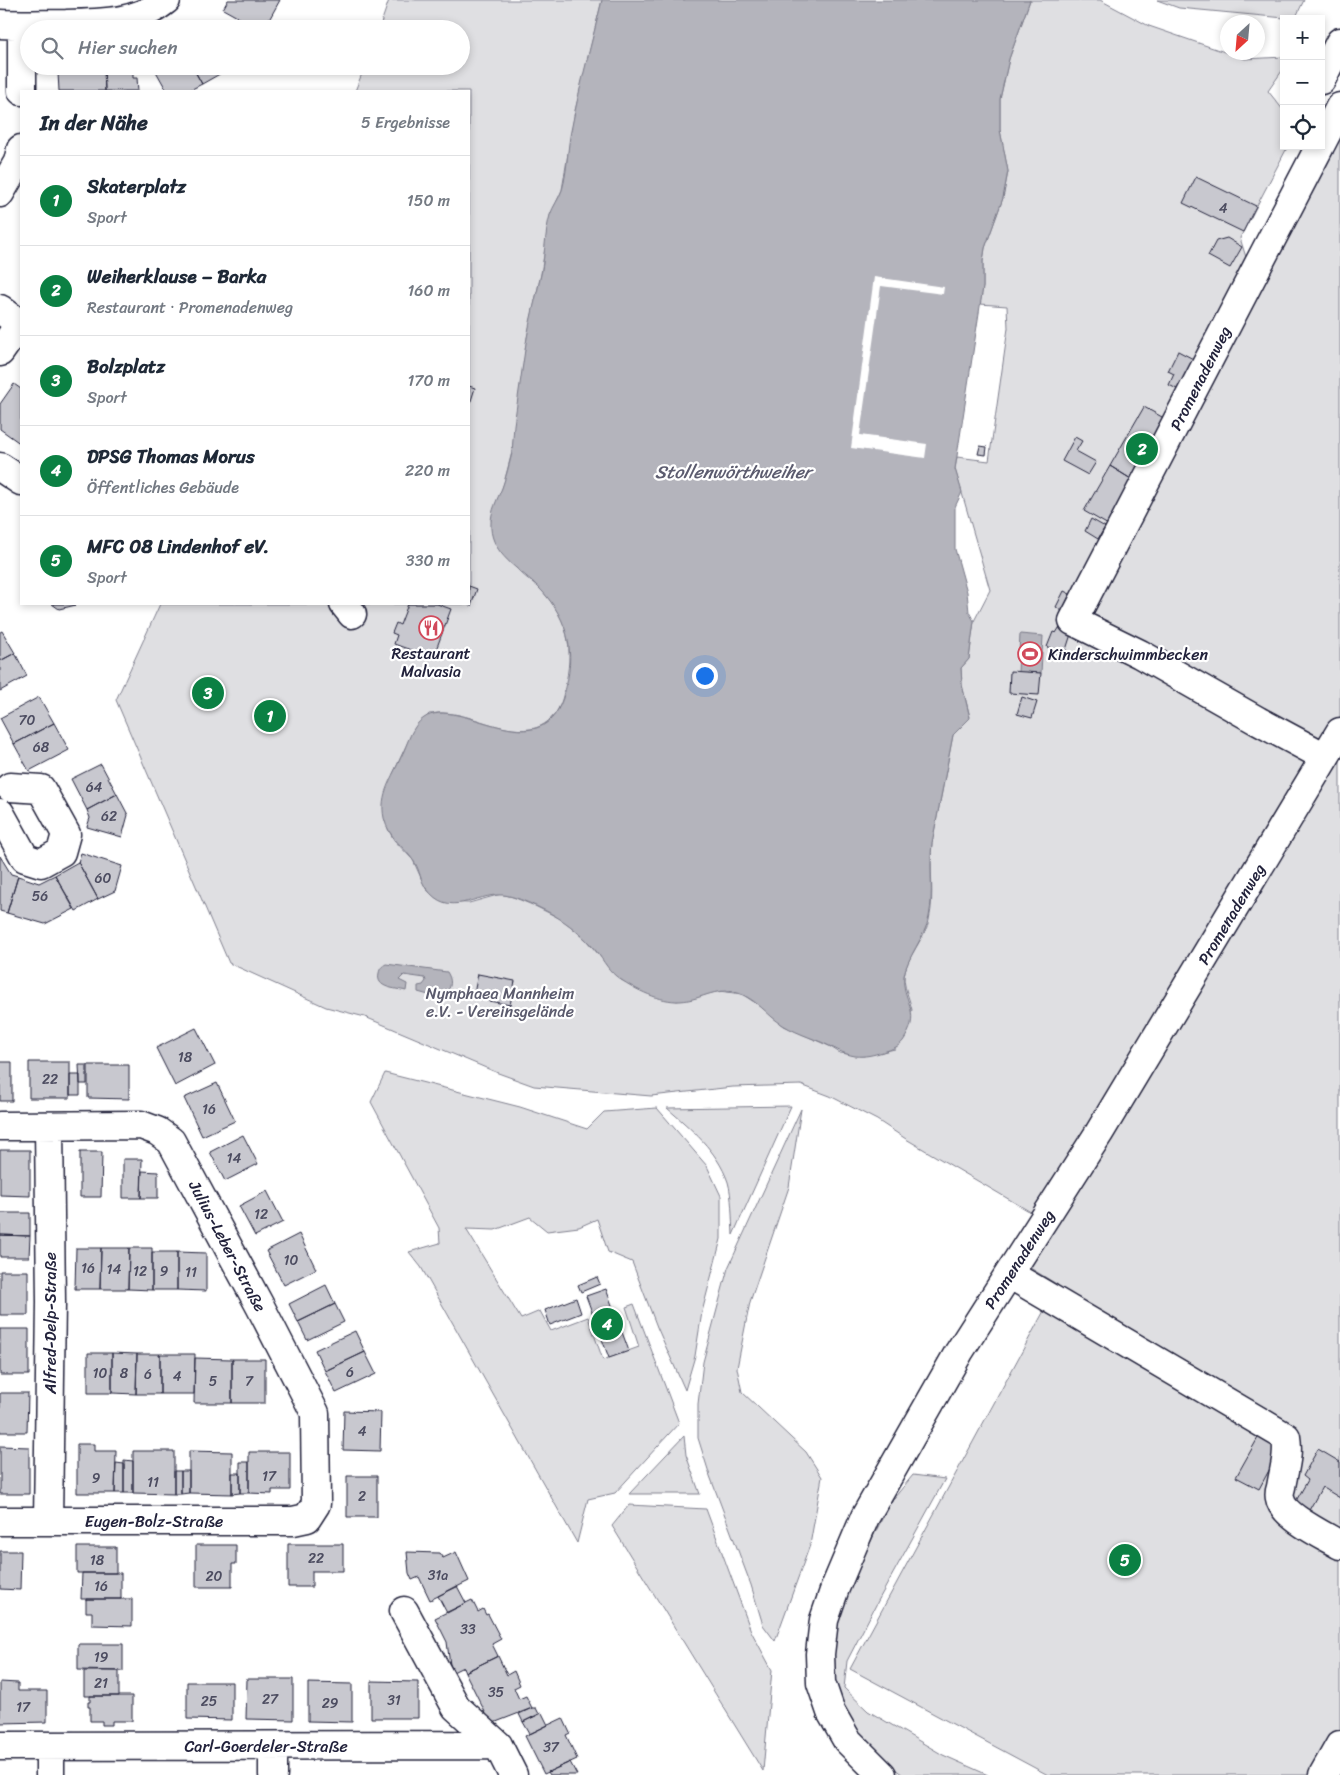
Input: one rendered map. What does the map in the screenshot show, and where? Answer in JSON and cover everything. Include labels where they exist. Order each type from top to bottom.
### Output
[{"type":"street","points":[[127,20],[146,12],[166,0]]},
{"type":"street","points":[[11,24],[22,90]]},
{"type":"street","points":[[1325,72],[1340,42]]},
{"type":"street","name":"Promenadenweg","points":[[1325,757],[1140,654],[1073,621],[1327,128]]},
{"type":"street","points":[[10,189],[20,153]]},
{"type":"street","points":[[0,352],[16,324]]},
{"type":"street","points":[[0,467],[20,480]]},
{"type":"street","name":"Promenadenweg","points":[[882,1775],[847,1740],[831,1712],[822,1683],[820,1654],[824,1620],[835,1588],[865,1517],[959,1352],[1099,1133],[1340,732]]},
{"type":"street","points":[[0,813],[25,858],[41,863],[61,852],[66,834],[41,789],[3,788]]},
{"type":"street","name":"Julius-Leber-Straße","points":[[0,1126],[141,1125],[157,1131],[171,1141],[315,1413],[316,1504],[307,1518]]},
{"type":"street","name":"Alfred-Delp-Straße","points":[[48,1521],[51,1302],[49,1126]]},
{"type":"street","points":[[1009,1274],[1286,1437],[1287,1458],[1280,1489],[1280,1499],[1283,1506],[1295,1518],[1340,1545]]},
{"type":"street","name":"Eugen-Bolz-Straße","points":[[0,1521],[293,1521],[307,1518]]},
{"type":"street","points":[[404,1611],[456,1707],[498,1745],[513,1775]]},
{"type":"street","name":"Carl-Goerdeler-Straße","points":[[0,1746],[498,1745]]},
{"type":"street","points":[[1323,1775],[1340,1745]]},
{"type":"street","points":[[273,1775],[274,1746]]},
{"type":"street","points":[[50,1747],[50,1775]]},
{"type":"green space","name":"Nymphaea Mannheim e.V. - Vereinsgelände","points":[[389,0],[602,0],[575,111],[562,190],[550,216],[541,274],[527,338],[512,452],[504,483],[491,520],[515,566],[541,590],[554,605],[561,617],[568,642],[568,668],[559,708],[547,722],[536,728],[519,730],[455,714],[429,714],[412,733],[393,774],[388,829],[394,840],[413,860],[426,889],[436,898],[446,902],[469,903],[501,894],[513,897],[563,920],[585,939],[621,980],[648,993],[677,1001],[719,991],[742,994],[763,1008],[784,1026],[829,1046],[840,1053],[863,1056],[895,1049],[912,1010],[904,980],[905,973],[910,958],[927,927],[931,911],[932,843],[953,735],[970,717],[962,685],[961,668],[969,659],[974,621],[990,590],[955,469],[957,457],[989,461],[1008,328],[1007,306],[980,304],[983,287],[983,261],[985,248],[1003,198],[1008,172],[1000,130],[1000,99],[1009,59],[1030,0],[1100,0],[1149,26],[1220,50],[1220,60],[1265,60],[1265,58],[1280,57],[1280,74],[1268,91],[1280,106],[1280,150],[1286,150],[1240,238],[1250,270],[1322,150],[1325,150],[1325,145],[1340,120],[1340,1775],[1048,1775],[850,1669],[1058,1285],[1022,1263],[1046,1221],[877,1120],[830,1096],[801,1085],[733,1087],[651,1096],[534,1086],[498,1073],[365,1017],[326,1007],[229,963],[116,700],[160,605],[470,605],[470,90],[355,90],[361,75],[470,75],[470,20],[382,20]]},
{"type":"green space","points":[[1157,0],[1304,0],[1297,15],[1280,15],[1280,18],[1179,8]]},
{"type":"green space","points":[[385,1073],[520,1107],[587,1129],[604,1112],[657,1108],[707,1166],[721,1196],[721,1239],[702,1312],[695,1356],[685,1390],[657,1327],[632,1262],[608,1252],[597,1219],[579,1227],[547,1231],[530,1217],[495,1230],[466,1229],[521,1319],[540,1311],[551,1331],[588,1317],[603,1360],[639,1347],[626,1307],[634,1304],[679,1423],[615,1493],[588,1499],[577,1543],[421,1267],[409,1252],[440,1243],[439,1228],[371,1102]]},
{"type":"green space","points":[[791,1106],[733,1235],[730,1194],[723,1170],[702,1141],[667,1108]]},
{"type":"green space","points":[[801,1109],[789,1187],[750,1302],[737,1368],[742,1392],[806,1452],[822,1477],[810,1545],[775,1641],[763,1625],[751,1585],[710,1476],[698,1438],[698,1404],[703,1362],[728,1268]]},
{"type":"green space","points":[[684,1436],[686,1455],[700,1494],[629,1494]]},
{"type":"green space","points":[[913,1475],[945,1479],[847,1661],[844,1688],[868,1711],[943,1755],[988,1775],[903,1775],[866,1747],[838,1714],[827,1654],[849,1585],[890,1503]]},
{"type":"green space","points":[[629,1505],[706,1509],[751,1631],[772,1670],[763,1771],[612,1526]]},
{"type":"water","name":"Stollenwörthweiher","points":[[602,0],[1030,0],[1009,59],[1000,99],[1000,130],[1008,171],[1003,198],[985,248],[983,287],[955,469],[962,492],[955,507],[955,549],[967,592],[969,612],[974,621],[969,659],[961,668],[962,685],[970,718],[953,735],[932,843],[929,917],[924,932],[905,969],[905,992],[912,1020],[910,1029],[898,1046],[876,1054],[859,1056],[842,1052],[790,1029],[778,1022],[751,999],[734,992],[718,992],[680,1001],[664,1000],[648,994],[616,976],[590,944],[562,920],[516,898],[493,895],[463,903],[453,904],[444,902],[435,897],[426,888],[415,863],[389,832],[384,818],[383,801],[387,786],[413,730],[424,718],[439,713],[457,715],[517,730],[536,728],[552,719],[563,698],[570,665],[567,634],[562,620],[544,594],[498,549],[491,533],[491,519],[512,453],[514,425],[526,343],[542,270],[548,222],[564,182],[575,110]]},
{"type":"water","name":"Kinderschwimmbecken","points":[[1020,634],[1043,636],[1041,673],[1018,672]]},
{"type":"water","points":[[386,964],[447,972],[450,978],[450,986],[445,994],[432,996],[418,992],[418,986],[423,985],[426,981],[425,978],[404,975],[399,980],[407,984],[406,991],[387,987],[380,982],[379,978],[382,966]]},
{"type":"pier","points":[[874,277],[944,287],[943,294],[881,286],[860,435],[927,444],[925,458],[851,448]]},
{"type":"building","points":[[228,0],[280,0],[269,20],[243,20],[223,9]]},
{"type":"building","points":[[58,75],[104,75],[105,90],[59,90]]},
{"type":"building","points":[[104,75],[133,75],[133,78],[137,78],[138,90],[105,90]]},
{"type":"building","points":[[158,75],[197,75],[202,84],[190,90],[166,90]]},
{"type":"building","points":[[197,75],[218,75],[202,84]]},
{"type":"building","points":[[1196,177],[1256,206],[1243,232],[1183,203]]},
{"type":"building","points":[[1227,238],[1242,247],[1230,268],[1208,256],[1216,241]]},
{"type":"building","points":[[1178,351],[1199,362],[1183,392],[1169,385],[1174,374],[1168,371]]},
{"type":"building","points":[[14,384],[20,388],[20,443],[0,429],[0,404]]},
{"type":"building","points":[[470,386],[475,388],[470,404]]},
{"type":"building","points":[[1144,407],[1171,422],[1136,482],[1110,466]]},
{"type":"building","points":[[1075,437],[1082,441],[1076,451],[1096,462],[1088,475],[1062,461]]},
{"type":"building","points":[[980,446],[987,447],[986,455],[978,454]]},
{"type":"building","points":[[1110,466],[1136,482],[1110,526],[1084,511]]},
{"type":"building","points":[[1091,519],[1105,527],[1098,539],[1085,531]]},
{"type":"building","points":[[470,586],[477,589],[471,606],[469,605]]},
{"type":"building","points":[[1064,591],[1070,594],[1062,611],[1056,607]]},
{"type":"building","points":[[53,605],[76,605],[59,609]]},
{"type":"building","points":[[408,605],[440,605],[451,609],[433,658],[394,644],[397,635],[392,633],[396,623],[400,625]]},
{"type":"building","points":[[1061,625],[1072,631],[1064,656],[1050,652],[1051,648],[1047,647],[1053,632],[1056,633]]},
{"type":"building","points":[[2,631],[15,653],[0,661],[0,632]]},
{"type":"building","points":[[15,653],[27,676],[0,691],[0,661]]},
{"type":"building","points":[[1010,671],[1041,673],[1039,695],[1009,693]]},
{"type":"building","points":[[39,697],[54,723],[14,744],[0,718]]},
{"type":"building","points":[[1022,697],[1037,702],[1032,718],[1017,714]]},
{"type":"building","points":[[54,723],[69,750],[29,771],[14,744]]},
{"type":"building","points":[[101,764],[117,794],[87,810],[71,779]]},
{"type":"building","points":[[117,794],[128,815],[122,837],[87,827],[90,818],[87,810]]},
{"type":"building","points":[[81,853],[122,866],[115,891],[98,899],[78,862]]},
{"type":"building","points":[[0,856],[11,874],[18,876],[7,913],[0,911]]},
{"type":"building","points":[[78,862],[98,899],[76,911],[55,875]]},
{"type":"building","points":[[55,875],[74,909],[45,924],[7,913],[18,876],[39,883]]},
{"type":"building","points":[[478,974],[515,981],[510,1005],[473,998]]},
{"type":"building","points":[[196,1028],[215,1065],[175,1086],[156,1048]]},
{"type":"building","points":[[0,1062],[12,1062],[12,1101],[0,1101]]},
{"type":"building","points":[[29,1062],[70,1062],[70,1098],[29,1098]]},
{"type":"building","points":[[79,1065],[87,1065],[87,1084],[80,1084]]},
{"type":"building","points":[[88,1065],[129,1065],[129,1099],[88,1098]]},
{"type":"building","points":[[70,1075],[80,1075],[80,1095],[70,1095]]},
{"type":"building","points":[[217,1083],[235,1121],[202,1136],[184,1098]]},
{"type":"building","points":[[243,1135],[258,1164],[225,1181],[210,1152]]},
{"type":"building","points":[[0,1150],[30,1150],[30,1196],[0,1195]]},
{"type":"building","points":[[80,1152],[102,1152],[101,1197],[80,1197]]},
{"type":"building","points":[[123,1159],[142,1159],[141,1198],[123,1198]]},
{"type":"building","points":[[142,1171],[158,1172],[158,1198],[141,1198]]},
{"type":"building","points":[[267,1191],[283,1222],[255,1236],[239,1206]]},
{"type":"building","points":[[0,1213],[30,1213],[30,1236],[0,1235]]},
{"type":"building","points":[[299,1234],[316,1269],[284,1285],[266,1251]]},
{"type":"building","points":[[0,1235],[30,1236],[29,1257],[0,1257]]},
{"type":"building","points":[[76,1248],[101,1248],[100,1289],[75,1289]]},
{"type":"building","points":[[101,1248],[129,1248],[128,1289],[100,1289]]},
{"type":"building","points":[[129,1248],[152,1248],[152,1290],[128,1289]]},
{"type":"building","points":[[152,1252],[177,1252],[177,1290],[152,1290]]},
{"type":"building","points":[[177,1252],[206,1253],[206,1291],[177,1290]]},
{"type":"building","points":[[0,1271],[28,1271],[28,1315],[0,1315]]},
{"type":"building","points":[[597,1277],[600,1284],[581,1292],[578,1285]]},
{"type":"building","points":[[326,1285],[335,1304],[298,1322],[289,1304]]},
{"type":"building","points":[[606,1289],[629,1351],[609,1358],[586,1296]]},
{"type":"building","points":[[576,1298],[581,1313],[550,1325],[545,1310]]},
{"type":"building","points":[[335,1304],[344,1322],[307,1340],[298,1322]]},
{"type":"building","points":[[0,1329],[29,1329],[29,1375],[0,1375]]},
{"type":"building","points":[[355,1331],[365,1352],[325,1371],[315,1350]]},
{"type":"building","points":[[365,1352],[376,1374],[336,1393],[325,1371]]},
{"type":"building","points":[[88,1353],[112,1353],[112,1393],[88,1393]]},
{"type":"building","points":[[112,1353],[137,1354],[136,1394],[112,1393]]},
{"type":"building","points":[[137,1354],[160,1354],[160,1394],[136,1394]]},
{"type":"building","points":[[160,1354],[195,1354],[194,1394],[160,1394]]},
{"type":"building","points":[[195,1358],[232,1359],[232,1403],[194,1403]]},
{"type":"building","points":[[232,1359],[265,1359],[265,1403],[232,1403]]},
{"type":"building","points":[[0,1393],[28,1393],[27,1432],[0,1432]]},
{"type":"building","points":[[344,1411],[381,1412],[380,1451],[343,1450]]},
{"type":"building","points":[[1259,1436],[1281,1448],[1259,1489],[1236,1477]]},
{"type":"building","points":[[77,1444],[94,1444],[94,1451],[116,1451],[115,1493],[77,1493]]},
{"type":"building","points":[[0,1446],[29,1447],[29,1494],[0,1494]]},
{"type":"building","points":[[1318,1449],[1340,1462],[1340,1498],[1322,1487],[1307,1514],[1293,1506],[1308,1480],[1303,1476]]},
{"type":"building","points":[[133,1451],[174,1451],[174,1494],[133,1493]]},
{"type":"building","points":[[189,1451],[232,1452],[232,1494],[189,1493]]},
{"type":"building","points":[[249,1452],[290,1452],[290,1490],[272,1490],[272,1494],[249,1493]]},
{"type":"building","points":[[124,1460],[133,1461],[133,1493],[124,1493]]},
{"type":"building","points":[[240,1462],[249,1462],[249,1493],[240,1493]]},
{"type":"building","points":[[116,1463],[124,1464],[124,1493],[115,1493]]},
{"type":"building","points":[[174,1471],[181,1471],[181,1494],[174,1494]]},
{"type":"building","points":[[181,1471],[189,1471],[189,1493],[181,1494]]},
{"type":"building","points":[[232,1473],[240,1473],[240,1493],[232,1494]]},
{"type":"building","points":[[347,1476],[377,1476],[377,1517],[347,1517]]},
{"type":"building","points":[[288,1544],[343,1544],[343,1571],[312,1571],[312,1587],[288,1587]]},
{"type":"building","points":[[196,1545],[236,1545],[236,1564],[232,1564],[232,1587],[196,1587]]},
{"type":"building","points":[[77,1547],[116,1547],[116,1573],[77,1573]]},
{"type":"building","points":[[0,1551],[21,1551],[20,1590],[0,1589]]},
{"type":"building","points":[[407,1552],[439,1553],[443,1558],[456,1552],[469,1581],[430,1600],[419,1577],[412,1580],[409,1573]]},
{"type":"building","points":[[82,1573],[121,1573],[121,1599],[81,1599]]},
{"type":"building","points":[[457,1586],[466,1603],[447,1613],[438,1596]]},
{"type":"building","points":[[86,1599],[132,1599],[132,1626],[92,1625],[92,1612],[86,1612]]},
{"type":"building","points":[[472,1600],[478,1612],[483,1609],[486,1615],[488,1614],[501,1639],[492,1644],[498,1656],[465,1672],[463,1667],[453,1672],[450,1665],[447,1642],[435,1618]]},
{"type":"building","points":[[78,1644],[123,1644],[123,1671],[78,1670]]},
{"type":"building","points":[[498,1656],[507,1675],[514,1671],[520,1685],[514,1688],[519,1699],[526,1696],[532,1708],[491,1724],[465,1672]]},
{"type":"building","points":[[84,1671],[119,1671],[119,1696],[84,1696]]},
{"type":"building","points":[[247,1679],[293,1679],[293,1720],[246,1719]]},
{"type":"building","points":[[371,1681],[418,1682],[418,1718],[371,1718]]},
{"type":"building","points":[[0,1682],[18,1683],[18,1691],[47,1691],[47,1722],[0,1723]]},
{"type":"building","points":[[187,1682],[232,1682],[232,1720],[187,1719]]},
{"type":"building","points":[[308,1683],[352,1684],[352,1722],[308,1721]]},
{"type":"building","points":[[90,1696],[132,1696],[132,1721],[112,1721],[112,1725],[102,1725],[102,1721],[90,1721],[88,1702],[90,1702]]},
{"type":"building","points":[[536,1708],[539,1714],[523,1722],[519,1714]]},
{"type":"building","points":[[542,1713],[548,1725],[530,1734],[523,1722]]},
{"type":"building","points":[[563,1718],[570,1733],[566,1735],[577,1759],[544,1774],[525,1736]]},
{"type":"building","points":[[570,1762],[577,1775],[550,1775],[548,1772]]},
{"type":"place","name":"Weiherklause – Barka","points":[[1142,449]]},
{"type":"place","name":"Restaurant Malvasia","points":[[431,628]]},
{"type":"place","name":"Kinderschwimmbecken","points":[[1030,654]]},
{"type":"place","name":"Bolzplatz","points":[[208,693]]},
{"type":"place","name":"Skaterplatz","points":[[270,716]]},
{"type":"place","name":"DPSG Thomas Morus","points":[[607,1324]]},
{"type":"place","name":"MFC 08 Lindenhof eV.","points":[[1125,1560]]}]
